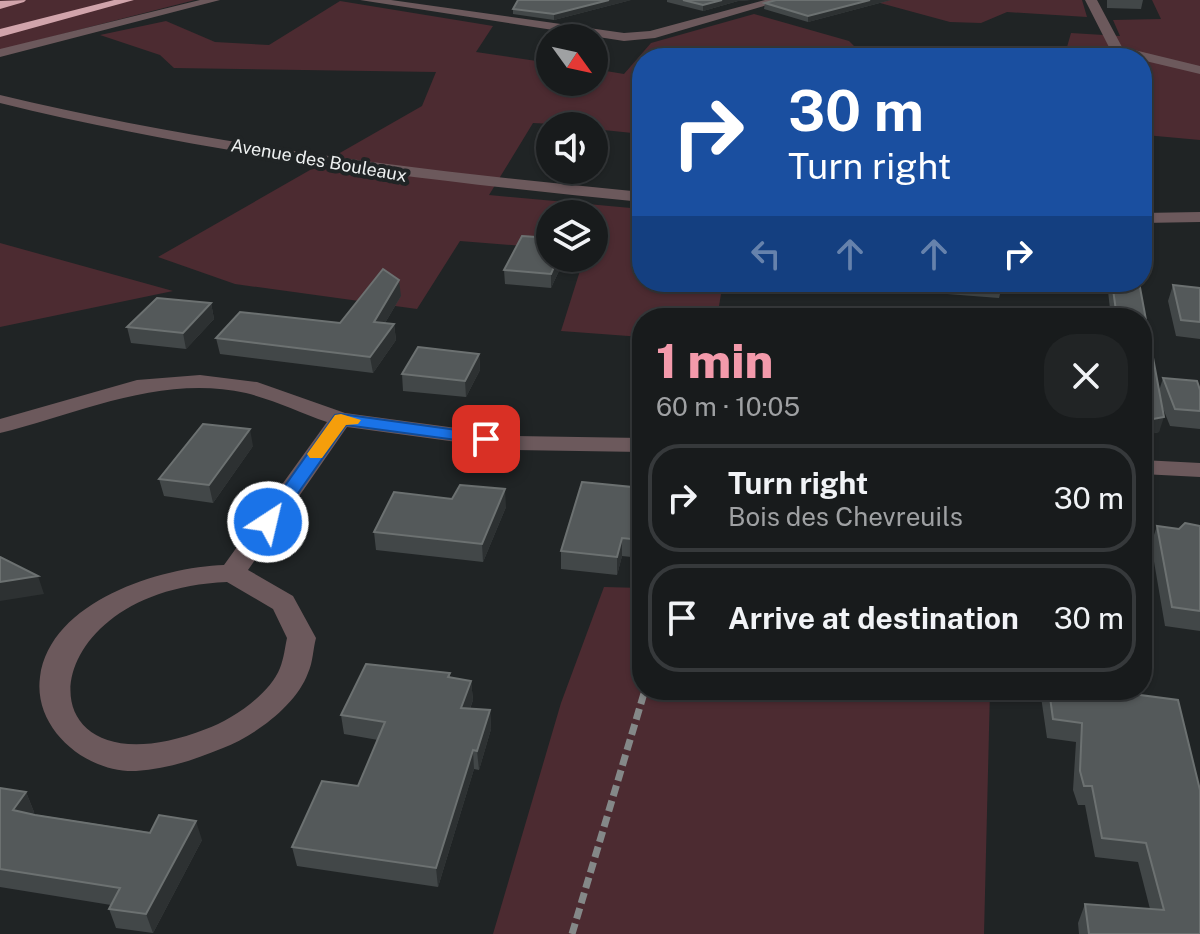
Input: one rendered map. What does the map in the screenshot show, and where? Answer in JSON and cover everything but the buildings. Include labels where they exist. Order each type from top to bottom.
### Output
[{"type":"highway","points":[[0,5],[20,0]]},
{"type":"highway","points":[[0,21],[84,0]]},
{"type":"highway","points":[[0,33],[128,0]]},
{"type":"street","points":[[0,53],[214,0]]},
{"type":"street","points":[[366,0],[624,37],[651,35],[778,0]]},
{"type":"street","points":[[1091,0],[1116,48]]},
{"type":"street","points":[[1152,58],[1200,70]]},
{"type":"street","name":"Avenue des Bouleaux","points":[[0,99],[69,117],[407,175],[632,196]]},
{"type":"street","points":[[1152,218],[1200,217]]},
{"type":"street","points":[[0,426],[137,387],[200,382],[249,387],[341,419],[515,443],[632,445]]},
{"type":"street","points":[[232,573],[270,592],[296,613],[303,649],[286,689],[252,721],[187,750],[131,759],[94,750],[57,724],[42,690],[51,659],[70,632],[115,601],[165,580],[232,573],[341,419]]},
{"type":"street","points":[[1152,468],[1200,470]]},
{"type":"path","points":[[572,934],[642,700]]},
{"type":"shaded area","points":[[0,0],[195,0],[0,50]]},
{"type":"shaded area","points":[[869,0],[1082,0],[1087,17],[1007,12],[981,23],[950,22]]},
{"type":"shaded area","points":[[1152,0],[1200,0],[1200,140],[1152,136],[1152,48],[1053,48],[1067,47],[1071,33],[1120,36],[1113,20],[1161,19]]},
{"type":"shaded area","points":[[340,1],[493,26],[476,52],[536,61],[536,96],[608,96],[608,71],[624,74],[632,65],[632,133],[608,130],[608,112],[536,112],[536,123],[533,123],[489,195],[544,200],[536,200],[536,247],[460,241],[417,309],[235,284],[158,257],[422,106],[436,72],[174,68],[160,55],[100,35],[166,21],[215,42],[269,45]]},
{"type":"shaded area","points":[[754,14],[849,41],[856,48],[647,48],[651,43]]},
{"type":"shaded area","points":[[608,206],[632,208],[632,292],[721,292],[719,306],[754,308],[632,308],[632,336],[561,331],[580,272],[608,272]]},
{"type":"shaded area","points":[[0,243],[173,291],[0,327]]},
{"type":"shaded area","points":[[604,587],[632,588],[632,700],[990,700],[984,934],[493,934],[561,703]]},
{"type":"slow traffic","points":[[316,454],[341,419],[352,420]]},
{"type":"route","points":[[268,522],[341,419],[486,439]]}]
